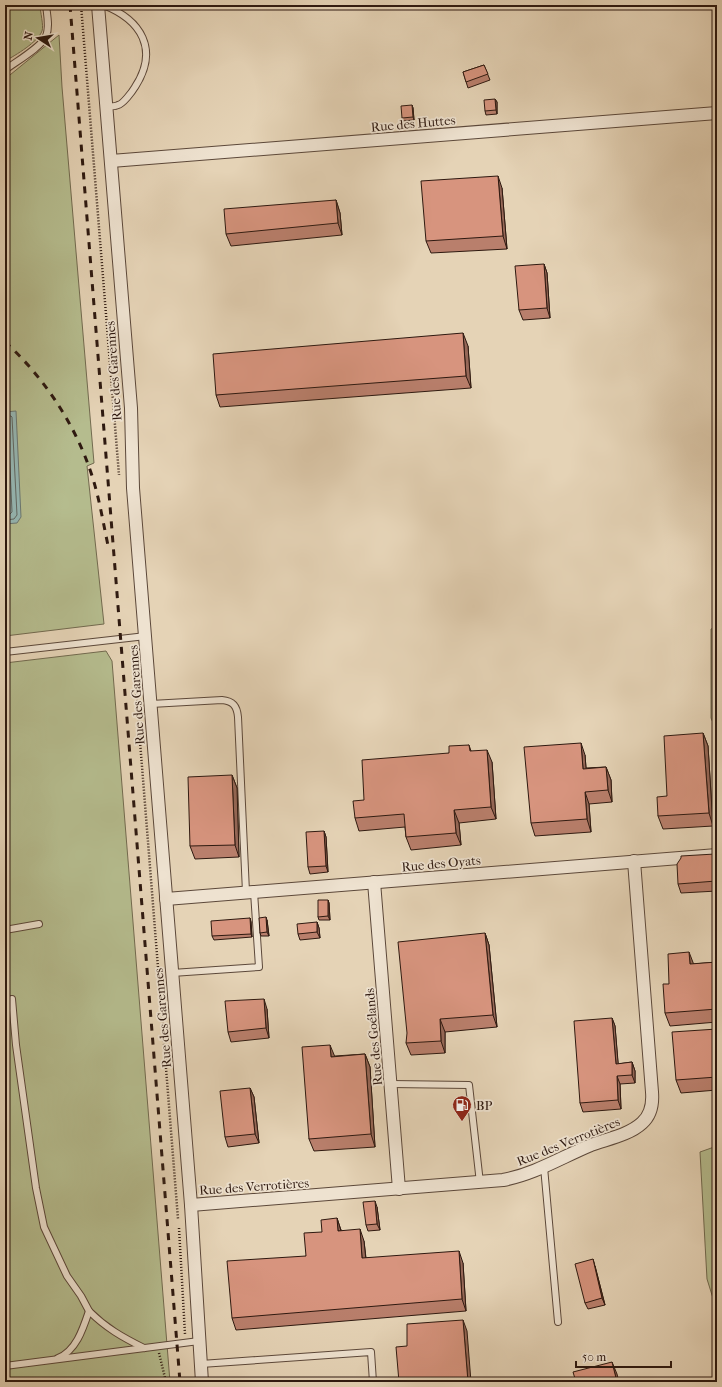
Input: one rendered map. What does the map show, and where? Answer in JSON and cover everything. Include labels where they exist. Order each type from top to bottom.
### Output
[{"type":"street","name":"Rue des Garennes","points":[[98,5],[131,408],[133,488],[191,1205],[202,1382]]},
{"type":"street","name":"Rue des Huttes","points":[[111,161],[717,112]]},
{"type":"street","name":"Rue des Oyats","points":[[166,899],[717,855]]},
{"type":"street","name":"Rue des Verrotières","points":[[191,1205],[480,1183],[514,1178],[529,1174],[590,1146],[631,1130],[643,1122],[651,1110],[652,1092],[634,861]]},
{"type":"street","name":"Rue des Goélands","points":[[374,882],[399,1189]]},
{"type":"lane","points":[[5,69],[40,45],[46,38],[48,22],[46,5]]},
{"type":"lane","points":[[103,5],[115,10],[131,21],[143,37],[147,55],[143,75],[133,91],[119,105],[106,107]]},
{"type":"lane","points":[[5,652],[146,636]]},
{"type":"lane","points":[[151,704],[222,700],[230,702],[236,707],[238,717],[250,892],[259,967],[172,973]]},
{"type":"lane","points":[[5,930],[39,924]]},
{"type":"lane","points":[[12,999],[16,1045],[36,1188],[44,1227],[67,1276],[81,1296],[88,1311],[102,1324],[144,1348]]},
{"type":"lane","points":[[391,1084],[469,1085],[480,1183]]},
{"type":"lane","points":[[544,1167],[558,1322]]},
{"type":"lane","points":[[49,1361],[65,1355],[73,1347],[84,1328],[88,1311]]},
{"type":"lane","points":[[5,1366],[199,1341]]},
{"type":"lane","points":[[201,1364],[371,1352],[373,1382]]},
{"type":"path","points":[[180,1252],[186,1343]]},
{"type":"path","points":[[157,1346],[166,1382]]},
{"type":"green space","points":[[5,5],[40,5],[43,26],[40,35],[36,39],[26,48],[5,61]]},
{"type":"green space","points":[[59,35],[62,87],[94,463],[87,466],[104,624],[5,636],[5,79]]},
{"type":"green space","points":[[717,627],[717,732],[711,718],[711,629]]},
{"type":"green space","points":[[106,651],[112,661],[170,1382],[5,1382],[5,663]]},
{"type":"green space","points":[[717,1146],[717,1311],[707,1279],[700,1152]]},
{"type":"water","points":[[16,411],[21,517],[17,523],[5,524],[5,412]]},
{"type":"building","points":[[484,65],[488,74],[466,82],[463,72]]},
{"type":"building","points":[[495,99],[496,110],[485,111],[484,100]]},
{"type":"building","points":[[412,105],[413,117],[402,118],[401,106]]},
{"type":"building","points":[[498,176],[503,236],[426,241],[421,181]]},
{"type":"building","points":[[336,200],[338,223],[226,234],[224,209]]},
{"type":"building","points":[[544,264],[547,308],[519,310],[515,266]]},
{"type":"building","points":[[463,333],[466,376],[216,395],[213,354]]},
{"type":"building","points":[[703,733],[709,813],[658,816],[657,797],[667,796],[664,736]]},
{"type":"building","points":[[581,743],[583,769],[606,767],[608,790],[585,792],[587,819],[531,823],[524,747]]},
{"type":"building","points":[[469,745],[470,751],[487,750],[491,807],[454,810],[456,833],[406,837],[404,814],[355,818],[353,801],[364,800],[362,760],[449,753],[449,746]]},
{"type":"building","points":[[232,775],[235,845],[190,846],[188,777]]},
{"type":"building","points":[[324,831],[326,866],[308,867],[306,832]]},
{"type":"building","points":[[715,854],[716,881],[678,884],[677,864],[681,856]]},
{"type":"building","points":[[318,900],[328,900],[328,916],[318,917]]},
{"type":"building","points":[[266,917],[267,932],[260,933],[259,918]]},
{"type":"building","points":[[250,918],[251,934],[212,936],[211,921]]},
{"type":"building","points":[[317,922],[317,932],[298,934],[297,924]]},
{"type":"building","points":[[485,933],[493,1015],[440,1019],[441,1041],[406,1043],[407,1033],[398,942]]},
{"type":"building","points":[[689,952],[690,964],[717,962],[717,1009],[665,1013],[663,984],[669,984],[668,954]]},
{"type":"building","points":[[264,999],[266,1028],[228,1032],[225,1001]]},
{"type":"building","points":[[612,1018],[616,1064],[632,1062],[632,1075],[617,1076],[618,1100],[580,1103],[574,1021]]},
{"type":"building","points":[[717,1029],[717,1077],[676,1080],[672,1032]]},
{"type":"building","points":[[330,1045],[331,1057],[365,1054],[371,1134],[309,1139],[302,1047]]},
{"type":"building","points":[[250,1088],[255,1134],[225,1137],[220,1091]]},
{"type":"building","points":[[375,1201],[377,1224],[366,1225],[363,1202]]},
{"type":"building","points":[[337,1218],[338,1231],[360,1229],[362,1258],[459,1251],[462,1299],[232,1318],[227,1261],[306,1256],[304,1233],[322,1232],[321,1220]]},
{"type":"building","points":[[593,1259],[602,1298],[585,1303],[575,1264]]},
{"type":"building","points":[[463,1320],[468,1382],[399,1382],[396,1347],[407,1346],[407,1324]]},
{"type":"building","points":[[612,1362],[617,1382],[576,1382],[573,1372]]},
{"type":"railway","points":[[70,5],[180,1382]]},
{"type":"railway","points":[[5,342],[43,383],[65,416],[74,433],[92,477],[109,550]]},
{"type":"place","name":"BP","points":[[462,1122]]}]
